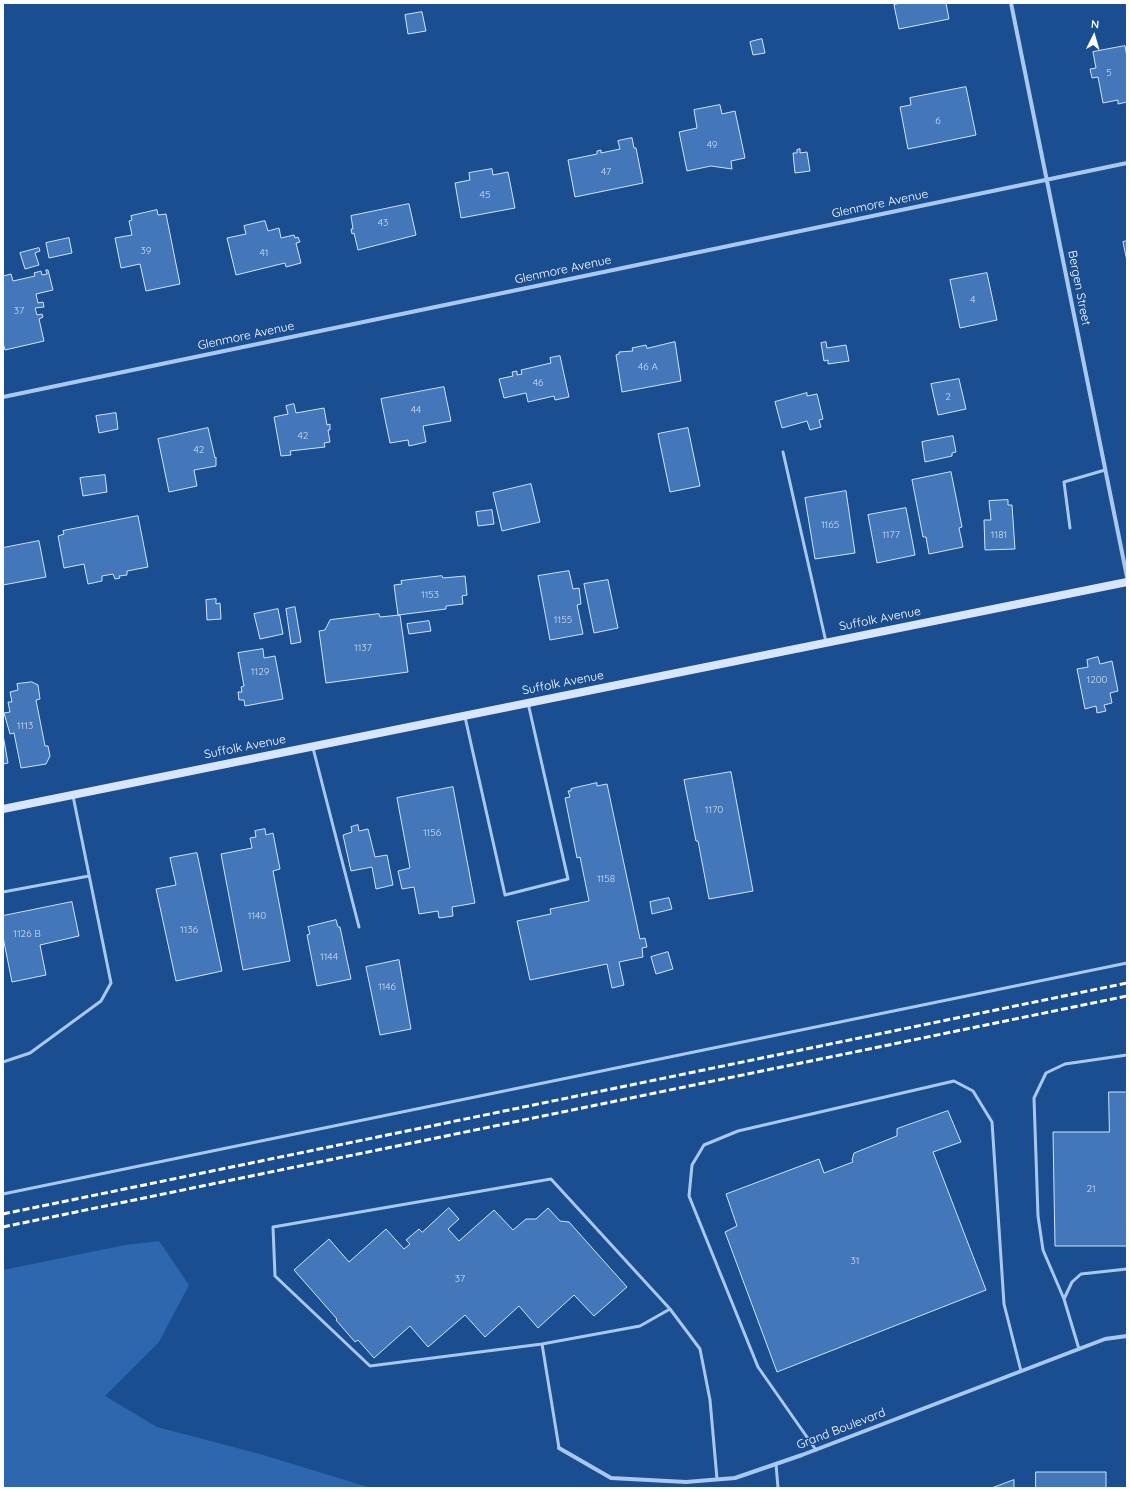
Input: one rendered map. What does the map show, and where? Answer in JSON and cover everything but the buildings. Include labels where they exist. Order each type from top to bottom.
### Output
[{"type":"main road","name":"Suffolk Avenue","points":[[3,808],[1127,582]]},
{"type":"street","name":"Bergen Street","points":[[1011,3],[1127,577]]},
{"type":"street","name":"Glenmore Avenue","points":[[3,397],[1127,163]]},
{"type":"street","name":"Grand Boulevard","points":[[559,1448],[611,1478],[686,1482],[735,1478],[816,1450],[1105,1339],[1127,1336]]},
{"type":"lane","points":[[783,452],[826,642]]},
{"type":"lane","points":[[1070,528],[1064,482],[1105,470]]},
{"type":"lane","points":[[464,716],[505,895],[568,880],[528,703]]},
{"type":"lane","points":[[313,746],[359,927]]},
{"type":"lane","points":[[3,1062],[30,1053],[101,1001],[111,983],[72,794]]},
{"type":"lane","points":[[3,892],[89,876]]},
{"type":"lane","points":[[3,1194],[1127,963]]},
{"type":"lane","points":[[1079,1349],[1064,1299],[1043,1250],[1035,1172],[1034,1098],[1046,1073],[1065,1064],[1127,1055]]},
{"type":"lane","points":[[816,1450],[758,1367],[689,1196],[692,1165],[704,1146],[738,1130],[954,1081],[973,1091],[992,1122],[1004,1304],[1021,1372]]},
{"type":"lane","points":[[670,1309],[640,1326],[542,1344],[370,1366],[275,1276],[273,1227],[551,1179],[670,1309],[700,1349],[710,1400],[717,1479]]},
{"type":"lane","points":[[1064,1299],[1072,1282],[1081,1274],[1127,1269]]},
{"type":"lane","points":[[542,1344],[559,1448]]},
{"type":"lane","points":[[776,1464],[778,1488]]},
{"type":"shaded area","points":[[159,1241],[189,1285],[159,1342],[105,1396],[157,1427],[260,1454],[371,1488],[3,1488],[3,1270],[125,1245]]},
{"type":"railway","points":[[3,1214],[1127,983]]},
{"type":"railway","points":[[3,1227],[1127,996]]}]
